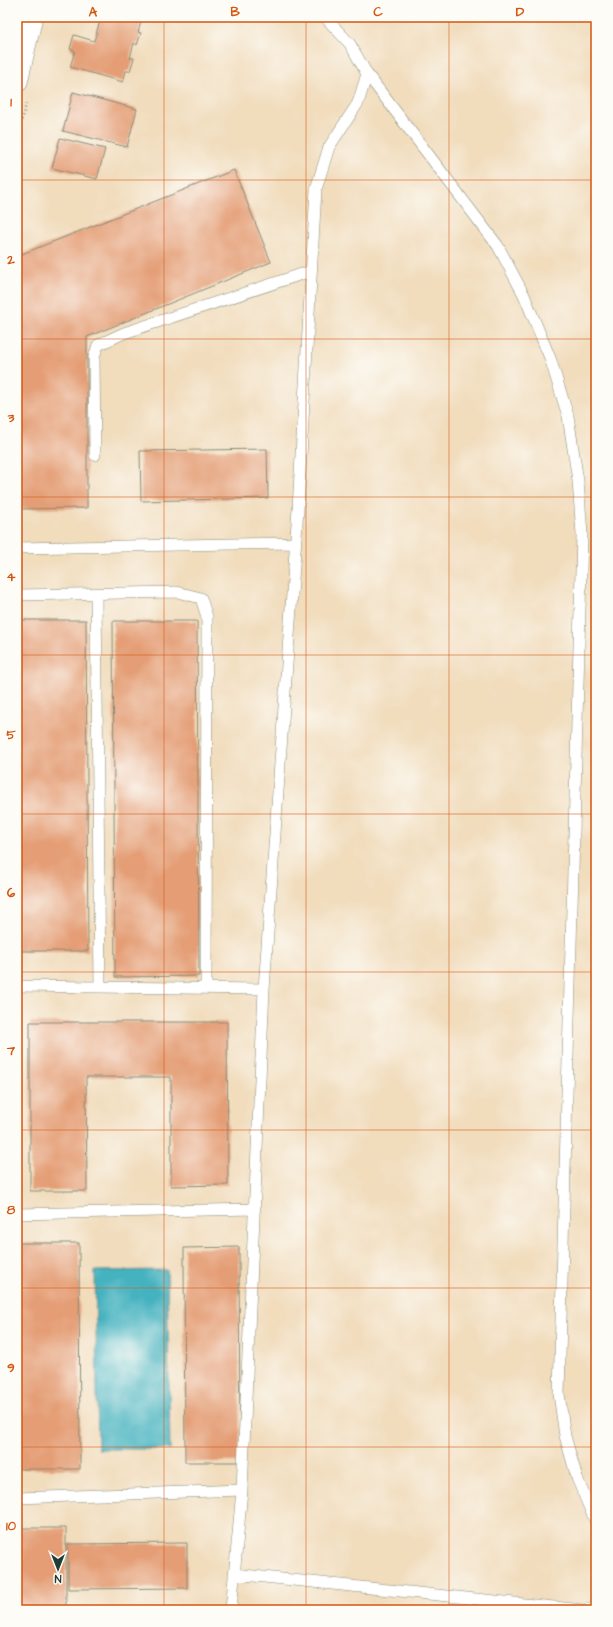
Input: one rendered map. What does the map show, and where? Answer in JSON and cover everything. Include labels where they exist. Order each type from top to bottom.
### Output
[{"type":"street","points":[[17,82],[32,17]]},
{"type":"lane","points":[[325,17],[350,44],[367,74],[498,246],[524,295],[550,358],[568,416],[578,481],[582,534],[559,1394],[565,1436],[577,1478],[596,1523]]},
{"type":"lane","points":[[230,1610],[242,1490],[264,989],[295,543],[316,190],[329,147],[358,103],[367,74]]},
{"type":"lane","points":[[95,456],[94,357],[98,345],[124,333],[311,271]]},
{"type":"lane","points":[[17,548],[295,543]]},
{"type":"lane","points":[[17,595],[96,595],[177,592],[201,598],[207,617],[206,988]]},
{"type":"lane","points":[[96,595],[100,987]]},
{"type":"lane","points":[[17,986],[264,989]]},
{"type":"lane","points":[[17,1214],[255,1209]]},
{"type":"lane","points":[[17,1498],[242,1490]]},
{"type":"lane","points":[[234,1574],[583,1610],[596,1608]]},
{"type":"water","points":[[167,1270],[170,1449],[98,1449],[95,1271]]},
{"type":"building","points":[[101,17],[123,17],[141,22],[138,32],[141,33],[137,45],[134,43],[130,58],[134,58],[130,71],[126,71],[123,82],[70,67],[75,51],[70,49],[74,35],[94,41]]},
{"type":"building","points":[[73,92],[137,109],[127,147],[63,131]]},
{"type":"building","points":[[60,138],[105,149],[97,179],[52,168]]},
{"type":"building","points":[[234,170],[271,262],[87,337],[87,508],[17,509],[17,256]]},
{"type":"building","points":[[267,449],[268,498],[141,501],[140,451]]},
{"type":"building","points":[[17,620],[86,620],[88,951],[17,951]]},
{"type":"building","points":[[113,621],[197,621],[199,976],[115,977]]},
{"type":"building","points":[[30,1022],[227,1022],[228,1185],[171,1186],[171,1077],[86,1077],[87,1191],[30,1191]]},
{"type":"building","points":[[17,1243],[79,1243],[80,1469],[17,1469]]},
{"type":"building","points":[[239,1247],[240,1462],[185,1462],[184,1248]]},
{"type":"building","points":[[18,1528],[66,1528],[66,1610],[18,1610]]},
{"type":"building","points":[[187,1543],[187,1588],[68,1589],[68,1544]]}]
